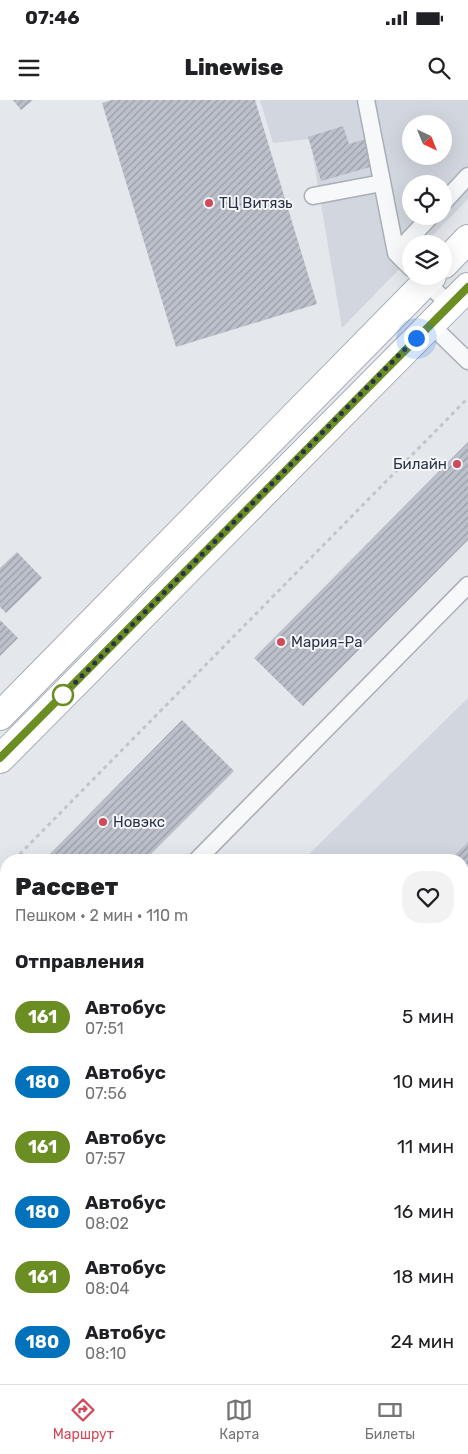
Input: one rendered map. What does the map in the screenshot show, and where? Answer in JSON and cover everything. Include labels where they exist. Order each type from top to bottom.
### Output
[{"type":"main road","points":[[452,253],[468,240]]},
{"type":"main road","points":[[0,716],[415,285]]},
{"type":"main road","points":[[0,758],[459,296]]},
{"type":"lane","points":[[366,100],[396,253],[402,257]]},
{"type":"lane","points":[[452,193],[468,176]]},
{"type":"lane","points":[[313,196],[382,183]]},
{"type":"lane","points":[[396,253],[422,225]]},
{"type":"lane","points":[[444,285],[459,296]]},
{"type":"lane","points":[[430,324],[468,361]]},
{"type":"lane","points":[[203,854],[468,585]]},
{"type":"path","points":[[20,854],[468,398]]},
{"type":"shaded area","points":[[260,100],[468,100],[468,199],[452,215],[452,175],[402,175],[402,225],[443,225],[433,235],[402,235],[402,266],[342,328],[310,139],[273,143]]},
{"type":"shaded area","points":[[468,698],[468,854],[309,854]]},
{"type":"building","points":[[13,100],[33,100],[21,110]]},
{"type":"building","name":"ТЦ Витязь","points":[[112,100],[255,100],[317,304],[176,347],[102,103]]},
{"type":"building","points":[[343,126],[349,144],[369,138],[377,165],[321,181],[308,137]]},
{"type":"building","points":[[468,442],[468,540],[303,706],[254,658]]},
{"type":"building","points":[[17,552],[42,578],[6,613],[0,607],[0,568]]},
{"type":"building","points":[[0,620],[18,638],[0,656]]},
{"type":"building","points":[[182,720],[234,771],[151,854],[50,854]]},
{"type":"building","points":[[468,842],[468,854],[456,854]]},
{"type":"bus line","name":"161","points":[[0,758],[468,287]]},
{"type":"place","name":"ТЦ Витязь","points":[[209,203]]},
{"type":"place","name":"Билайн","points":[[457,464]]},
{"type":"place","name":"Мария-Ра","points":[[281,642]]},
{"type":"place","name":"Новэкс","points":[[103,822]]},
{"type":"route","points":[[63,695],[416,338]]}]
